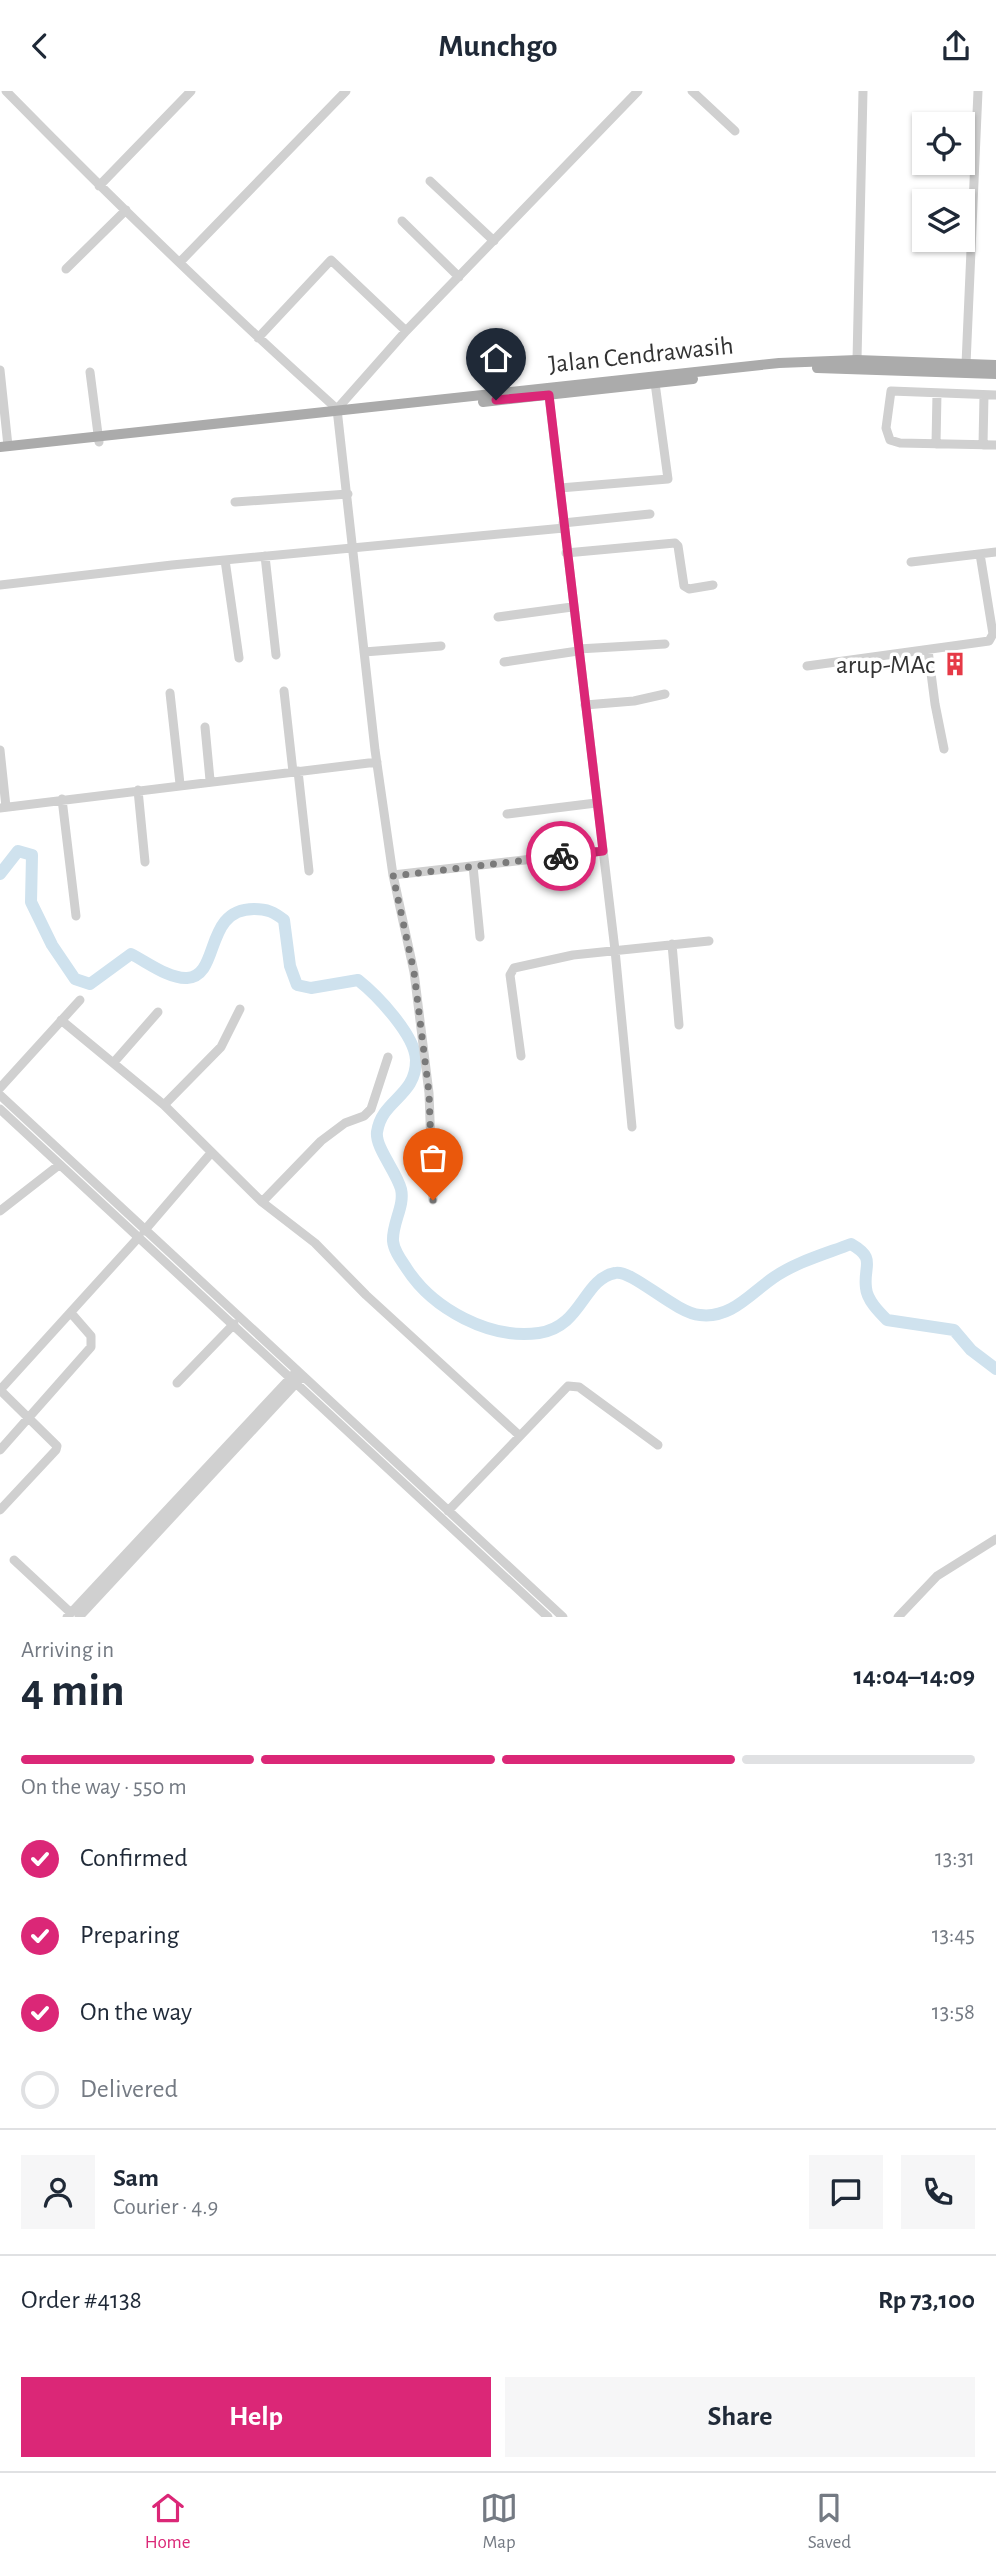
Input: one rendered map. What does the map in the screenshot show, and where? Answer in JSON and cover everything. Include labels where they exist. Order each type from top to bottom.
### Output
[{"type":"main road","name":"Jalan Cendrawasih","points":[[3,449],[548,391],[758,365],[858,360],[996,365]]},
{"type":"main road","name":"Jalan Cendrawasih","points":[[548,391],[823,367],[996,374]]},
{"type":"street","points":[[6,91],[99,186],[338,412],[377,762],[393,876],[414,972],[429,1093],[433,1200]]},
{"type":"street","points":[[99,186],[191,91]]},
{"type":"street","points":[[180,262],[346,91]]},
{"type":"street","points":[[338,412],[406,331],[638,91]]},
{"type":"street","points":[[692,91],[735,131]]},
{"type":"street","points":[[858,360],[863,91]]},
{"type":"street","points":[[965,364],[978,91]]},
{"type":"street","points":[[430,181],[494,241]]},
{"type":"street","points":[[66,269],[126,209]]},
{"type":"street","points":[[402,221],[459,277]]},
{"type":"street","points":[[258,338],[331,260],[406,331]]},
{"type":"street","points":[[0,370],[3,449]]},
{"type":"street","points":[[90,372],[98,439]]},
{"type":"street","points":[[560,488],[668,479],[655,383]]},
{"type":"street","points":[[548,391],[615,950],[632,1126]]},
{"type":"street","points":[[996,395],[891,391],[886,428],[888,436],[895,443],[996,445]]},
{"type":"street","points":[[936,444],[937,393]]},
{"type":"street","points":[[983,445],[984,395]]},
{"type":"street","points":[[235,502],[348,494]]},
{"type":"street","points":[[0,585],[650,514]]},
{"type":"street","points":[[566,553],[675,543],[678,546],[684,586],[689,589],[713,585]]},
{"type":"street","points":[[911,562],[996,552]]},
{"type":"street","points":[[807,666],[985,643],[992,638],[981,554]]},
{"type":"street","points":[[265,556],[276,655]]},
{"type":"street","points":[[225,560],[239,658]]},
{"type":"street","points":[[498,617],[572,607]]},
{"type":"street","points":[[504,662],[578,650],[665,644]]},
{"type":"street","points":[[364,652],[441,646]]},
{"type":"street","points":[[928,650],[934,704],[944,749]]},
{"type":"street","points":[[284,691],[309,871]]},
{"type":"street","points":[[170,693],[180,784]]},
{"type":"street","points":[[585,705],[634,701],[666,694]]},
{"type":"street","points":[[205,727],[210,781]]},
{"type":"street","points":[[0,750],[3,808],[180,784],[377,762]]},
{"type":"street","points":[[138,790],[145,862]]},
{"type":"street","points":[[62,799],[76,916]]},
{"type":"street","points":[[507,814],[596,803]]},
{"type":"street","points":[[393,876],[603,851]]},
{"type":"street","points":[[473,866],[480,937]]},
{"type":"street","points":[[521,1056],[510,975],[512,969],[573,955],[709,940]]},
{"type":"street","points":[[672,944],[679,1025]]},
{"type":"street","points":[[0,1088],[80,1000]]},
{"type":"street","points":[[164,1105],[221,1047],[240,1009]]},
{"type":"street","points":[[114,1061],[158,1012]]},
{"type":"street","points":[[61,1020],[114,1061],[164,1105],[262,1202],[315,1243],[366,1295],[520,1436]]},
{"type":"street","points":[[262,1202],[321,1141],[345,1123],[364,1116],[371,1109],[387,1058]]},
{"type":"street","points":[[0,1095],[234,1324],[297,1377],[548,1617]]},
{"type":"street","points":[[0,1109],[59,1165],[141,1234],[448,1511],[559,1616]]},
{"type":"street","points":[[0,1510],[57,1448],[56,1443],[0,1389],[71,1313],[211,1153]]},
{"type":"street","points":[[0,1211],[59,1165]]},
{"type":"street","points":[[0,1450],[91,1346],[91,1336],[71,1313]]},
{"type":"street","points":[[177,1383],[234,1324]]},
{"type":"street","points":[[14,1560],[72,1616],[297,1377]]},
{"type":"street","points":[[448,1511],[568,1386],[573,1385],[658,1445]]},
{"type":"street","points":[[898,1617],[937,1576],[996,1539]]},
{"type":"waterway","points":[[0,874],[18,851],[32,855],[31,902],[52,945],[75,979],[90,984],[131,954],[173,976],[187,978],[198,974],[205,966],[219,930],[227,919],[238,912],[259,909],[270,911],[284,920],[290,966],[297,985],[311,988],[358,980],[375,995],[394,1016],[409,1039],[416,1060],[411,1082],[385,1112],[377,1132],[379,1145],[402,1195],[393,1234],[394,1245],[400,1259],[418,1284],[447,1309],[464,1319],[501,1332],[539,1333],[553,1329],[574,1313],[596,1284],[615,1273],[632,1278],[690,1312],[711,1315],[731,1309],[791,1267],[851,1244],[866,1258],[867,1292],[887,1320],[954,1330],[971,1350],[996,1369]]},
{"type":"way so far","points":[[433,1200],[429,1093],[414,972],[393,876],[561,856]]},
{"type":"place","name":"arup-MAc","points":[[955,664]]},
{"type":"route","points":[[496,400],[549,395],[603,851],[561,856]]}]
